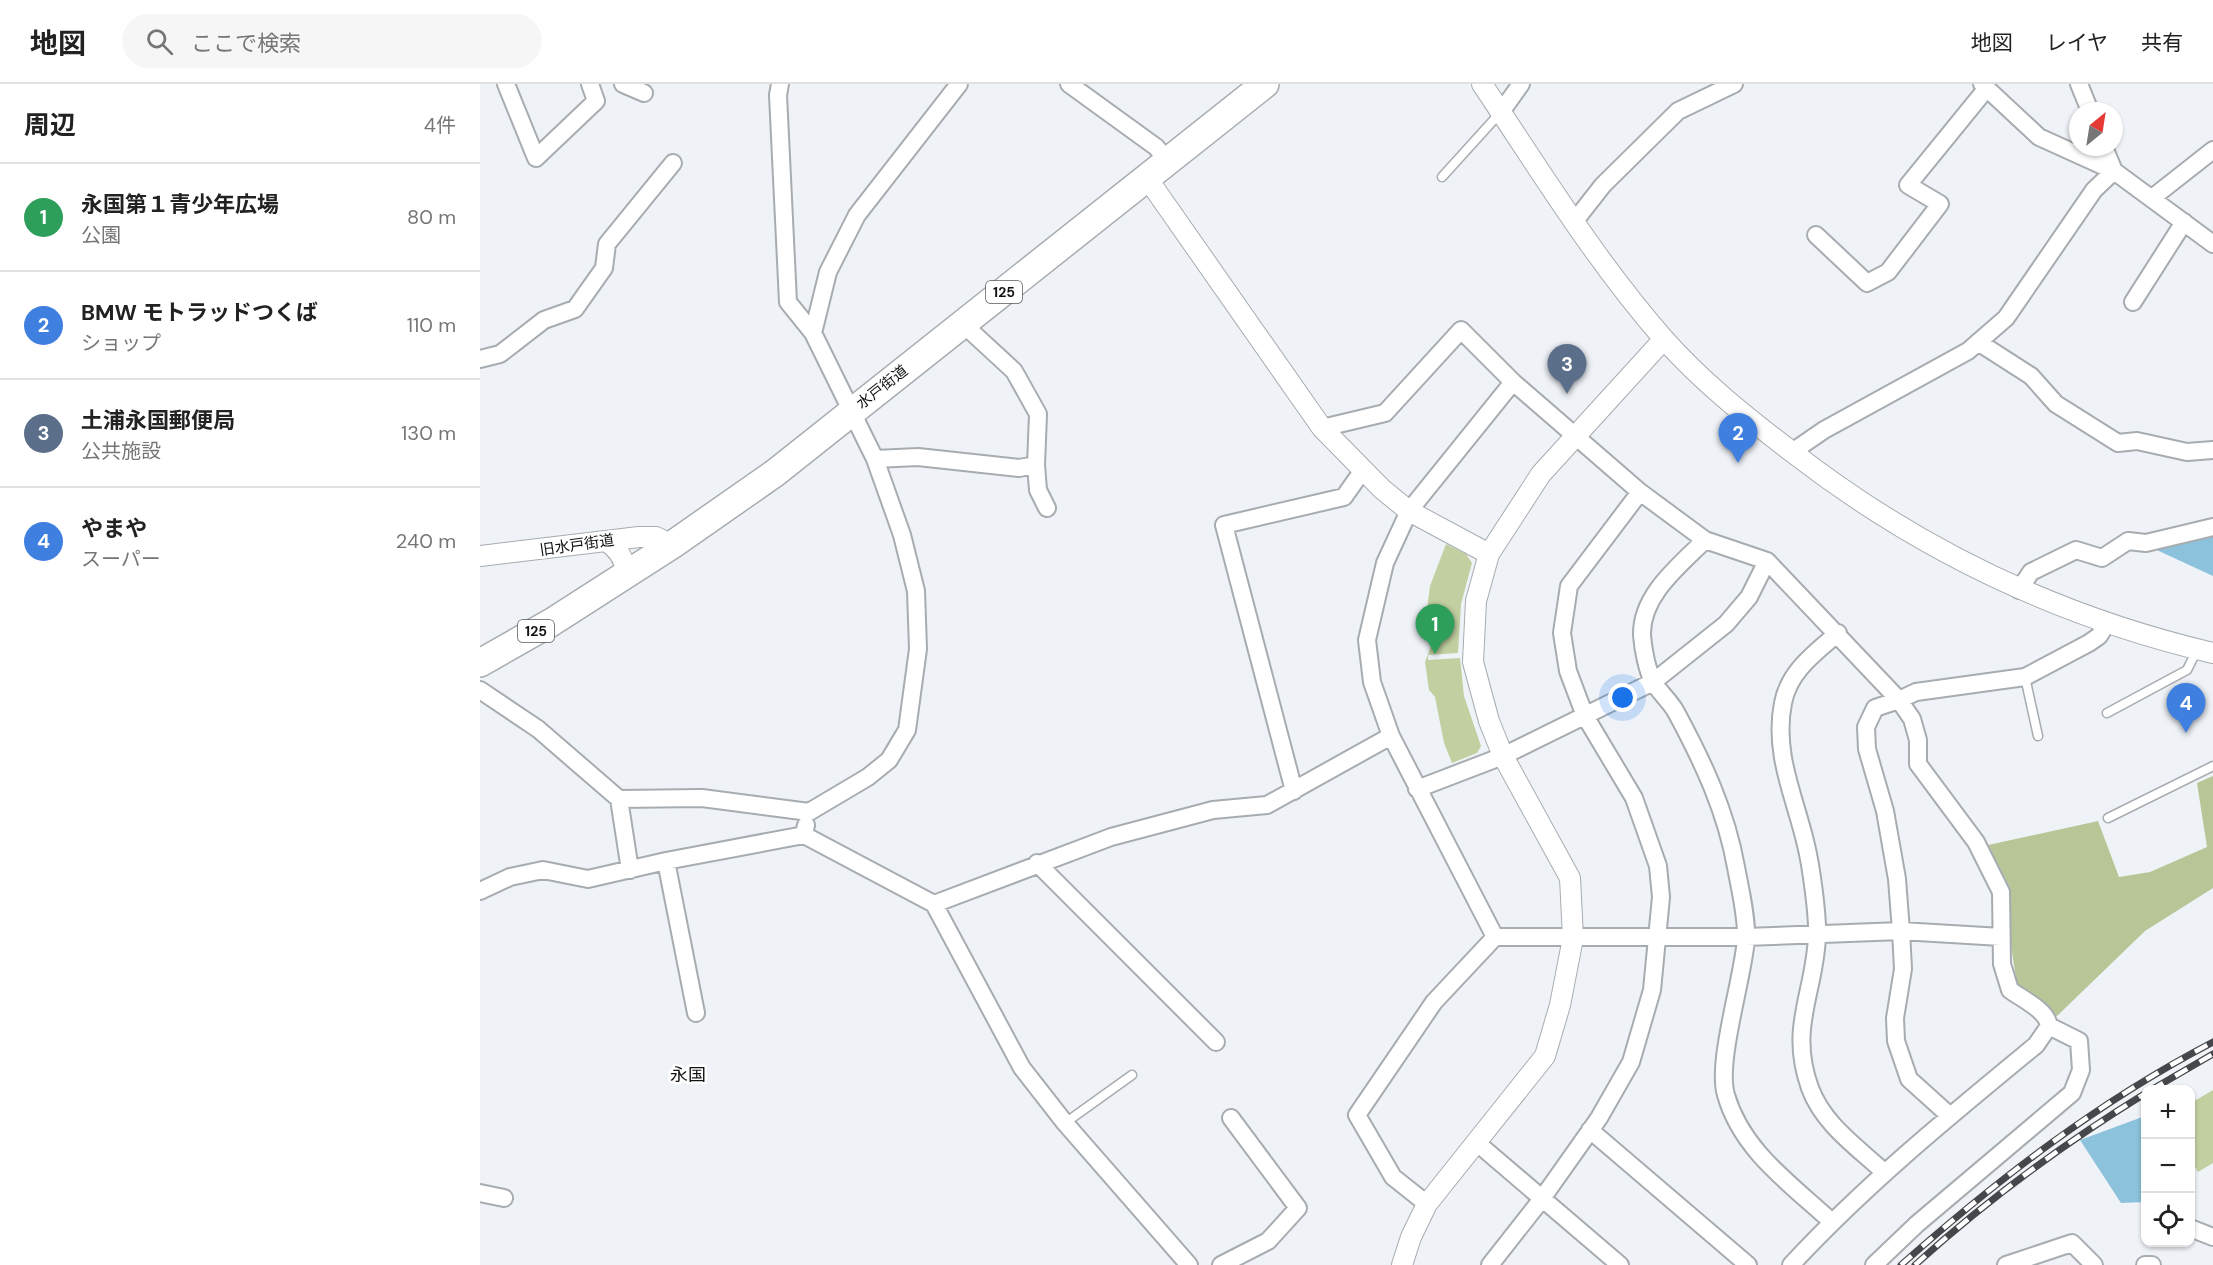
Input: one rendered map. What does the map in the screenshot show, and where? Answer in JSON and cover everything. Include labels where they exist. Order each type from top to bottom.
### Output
[{"type":"highway","name":"水戸街道","points":[[480,663],[625,576],[775,473],[1264,84]]},
{"type":"street","points":[[506,84],[536,158],[596,101],[590,84]]},
{"type":"street","points":[[623,84],[644,93]]},
{"type":"street","points":[[480,690],[538,729],[620,799],[702,798],[809,812],[868,777],[889,760],[906,730],[918,649],[916,591],[902,535],[875,459],[813,333],[788,302],[781,190],[778,95],[780,84]]},
{"type":"street","points":[[813,333],[828,272],[857,215],[959,84]]},
{"type":"street","points":[[1069,84],[1156,147],[1168,161]]},
{"type":"street","points":[[1482,84],[1613,278],[1664,339],[1744,416],[1865,506],[1915,536],[2019,590],[2106,623],[2205,651]]},
{"type":"street","points":[[1501,112],[1521,84]]},
{"type":"street","points":[[1574,222],[1603,185],[1678,111],[1734,84]]},
{"type":"street","points":[[2079,84],[2086,102]]},
{"type":"street","points":[[1816,235],[1867,283],[1888,272],[1940,204],[1908,185],[1984,86],[2039,137],[2114,171],[2213,244]]},
{"type":"street","points":[[2152,198],[2213,150]]},
{"type":"street","points":[[2108,156],[2114,171]]},
{"type":"street","points":[[480,359],[500,354],[544,320],[575,309],[604,268],[607,244],[674,163]]},
{"type":"street","points":[[2194,166],[2213,164]]},
{"type":"street","points":[[1792,452],[1824,430],[1968,351],[2006,318],[2094,190],[2114,171]]},
{"type":"street","points":[[1147,178],[1323,428],[1382,489],[1409,511],[1489,554]]},
{"type":"street","points":[[2133,302],[2184,222]]},
{"type":"street","points":[[963,324],[1014,371],[1038,414],[1036,465],[1038,490],[1047,508]]},
{"type":"street","points":[[1323,428],[1385,412],[1461,330],[1513,381],[1640,492],[1705,540],[1767,561],[1838,633],[1899,700],[1912,719],[1918,740],[1918,764],[1976,842],[2001,892],[2002,964],[2010,990],[2040,1011],[2048,1020],[2049,1026],[2036,1045],[1884,1172],[1791,1265]]},
{"type":"street","points":[[1402,1265],[1411,1237],[1427,1204],[1545,1056],[1560,1005],[1573,938],[1570,878],[1503,756],[1489,721],[1473,662],[1476,600],[1489,554],[1523,499],[1574,436],[1664,339]]},
{"type":"street","points":[[1978,342],[2031,376],[2056,405],[2118,443],[2136,441],[2187,452],[2213,450]]},
{"type":"street","points":[[1495,938],[1391,736],[1372,681],[1367,640],[1385,563],[1409,511],[1513,381]]},
{"type":"street","points":[[875,459],[918,457],[1019,468],[1036,465]]},
{"type":"street","points":[[1294,791],[1224,525],[1344,497],[1363,470]]},
{"type":"street","points":[[1497,1262],[1590,1130],[1635,1052],[1652,990],[1661,897],[1658,866],[1634,798],[1585,716],[1568,671],[1562,633],[1569,586],[1640,492]]},
{"type":"street","points":[[2019,590],[2031,572],[2076,550],[2102,558],[2128,541],[2146,543],[2213,527]]},
{"type":"street","name":"旧水戸街道","points":[[480,556],[656,537],[672,545]]},
{"type":"street","points":[[1705,540],[1656,591],[1646,609],[1642,633],[1653,682],[1675,709],[1716,794],[1727,826],[1746,937],[1725,1064],[1725,1093],[1734,1117],[1752,1147],[1832,1222]]},
{"type":"street","points":[[606,541],[621,556],[626,567],[625,576]]},
{"type":"street","points":[[1417,789],[1503,756],[1653,682],[1726,624],[1749,597],[1767,561]]},
{"type":"street","points":[[1950,1116],[1909,1079],[1896,1041],[1895,1018],[1903,969],[1897,879],[1885,811],[1867,749],[1866,728],[1875,708],[1916,692],[2025,677],[2089,643],[2099,636],[2106,623]]},
{"type":"street","points":[[1838,633],[1800,665],[1783,701],[1779,737],[1786,782],[1806,846],[1817,935],[1800,1035],[1803,1066],[1811,1090],[1826,1118],[1884,1172]]},
{"type":"street","points":[[934,904],[1111,837],[1213,810],[1267,806],[1391,736]]},
{"type":"street","points":[[620,799],[630,870]]},
{"type":"street","points":[[804,835],[809,812]]},
{"type":"street","points":[[480,891],[510,877],[543,870],[588,879],[666,861],[804,835],[934,904],[1022,1068],[1065,1123],[1189,1265]]},
{"type":"street","points":[[666,861],[696,1013]]},
{"type":"street","points":[[1037,864],[1216,1042]]},
{"type":"street","points":[[1427,1204],[1393,1178],[1357,1116],[1434,1002],[1495,938],[1746,937],[1901,931],[2001,937]]},
{"type":"street","points":[[1874,1265],[1917,1224],[2072,1093],[2081,1070],[2079,1041],[2049,1026]]},
{"type":"street","points":[[1221,1265],[1268,1241],[1298,1208],[1231,1118]]},
{"type":"street","points":[[1590,1130],[1748,1265]]},
{"type":"street","points":[[1476,1142],[1541,1200],[1620,1265]]},
{"type":"street","points":[[480,1193],[504,1198]]},
{"type":"street","points":[[2195,1230],[2213,1237]]},
{"type":"street","points":[[2006,1265],[2072,1243],[2094,1265]]},
{"type":"street","points":[[2145,1265],[2152,1265]]},
{"type":"lane","points":[[1442,177],[1501,112]]},
{"type":"lane","points":[[2107,713],[2187,670],[2205,651]]},
{"type":"lane","points":[[2025,677],[2038,736]]},
{"type":"lane","points":[[2108,818],[2213,766]]},
{"type":"lane","points":[[1065,1123],[1132,1075]]},
{"type":"green space","points":[[1446,544],[1466,554],[1472,563],[1461,604],[1458,653],[1428,655],[1428,660],[1460,658],[1464,696],[1481,746],[1477,753],[1452,763],[1444,743],[1435,697],[1429,690],[1425,662],[1431,646],[1431,628],[1425,624],[1430,586]]},
{"type":"green space","points":[[2213,776],[2213,888],[2145,931],[2057,1016],[2017,985],[2008,925],[2010,888],[1988,845],[2098,821],[2119,877],[2150,872],[2207,847],[2197,783]]},
{"type":"green space","points":[[2213,1090],[2213,1163],[2198,1172],[2195,1167],[2195,1101]]},
{"type":"water","points":[[2213,533],[2213,576],[2148,546]]},
{"type":"water","points":[[2141,1117],[2141,1202],[2121,1203],[2080,1140]]},
{"type":"railway","points":[[1901,1265],[1974,1202],[2089,1116],[2129,1090],[2213,1042]]},
{"type":"railway","points":[[2160,1085],[2213,1054]]},
{"type":"railway","points":[[1915,1265],[2026,1174],[2141,1096]]},
{"type":"place","name":"土浦永国郵便局","points":[[1567,394]]},
{"type":"place","name":"BMW モトラッドつくば","points":[[1738,463]]},
{"type":"place","name":"永国第１青少年広場","points":[[1435,654]]},
{"type":"place","name":"やまや","points":[[2186,733]]},
{"type":"district","name":"永国","points":[[688,1075]]}]
